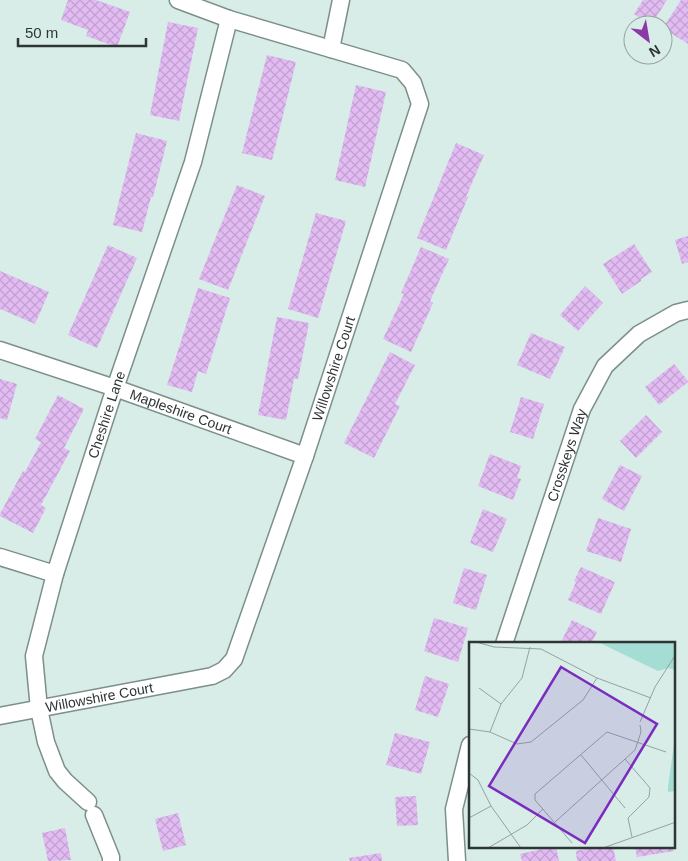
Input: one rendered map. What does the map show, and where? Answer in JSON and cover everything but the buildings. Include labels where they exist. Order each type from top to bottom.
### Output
[{"type":"street","name":"Willowshire Court","points":[[0,716],[212,676],[224,670],[234,659],[305,456],[420,104],[413,83],[402,70],[229,19],[178,0]]},
{"type":"street","points":[[331,49],[341,0]]},
{"type":"street","name":"Cheshire Lane","points":[[110,861],[111,858],[91,809],[57,771],[46,742],[39,709],[34,656],[55,574],[115,388],[194,162],[229,19]]},
{"type":"street","name":"Crosskeys Way","points":[[505,642],[582,409],[605,366],[639,334],[676,313],[688,310]]},
{"type":"street","name":"Mapleshire Court","points":[[0,350],[115,388],[305,456]]},
{"type":"street","points":[[0,556],[55,574]]},
{"type":"street","points":[[457,861],[454,808],[469,748]]}]
